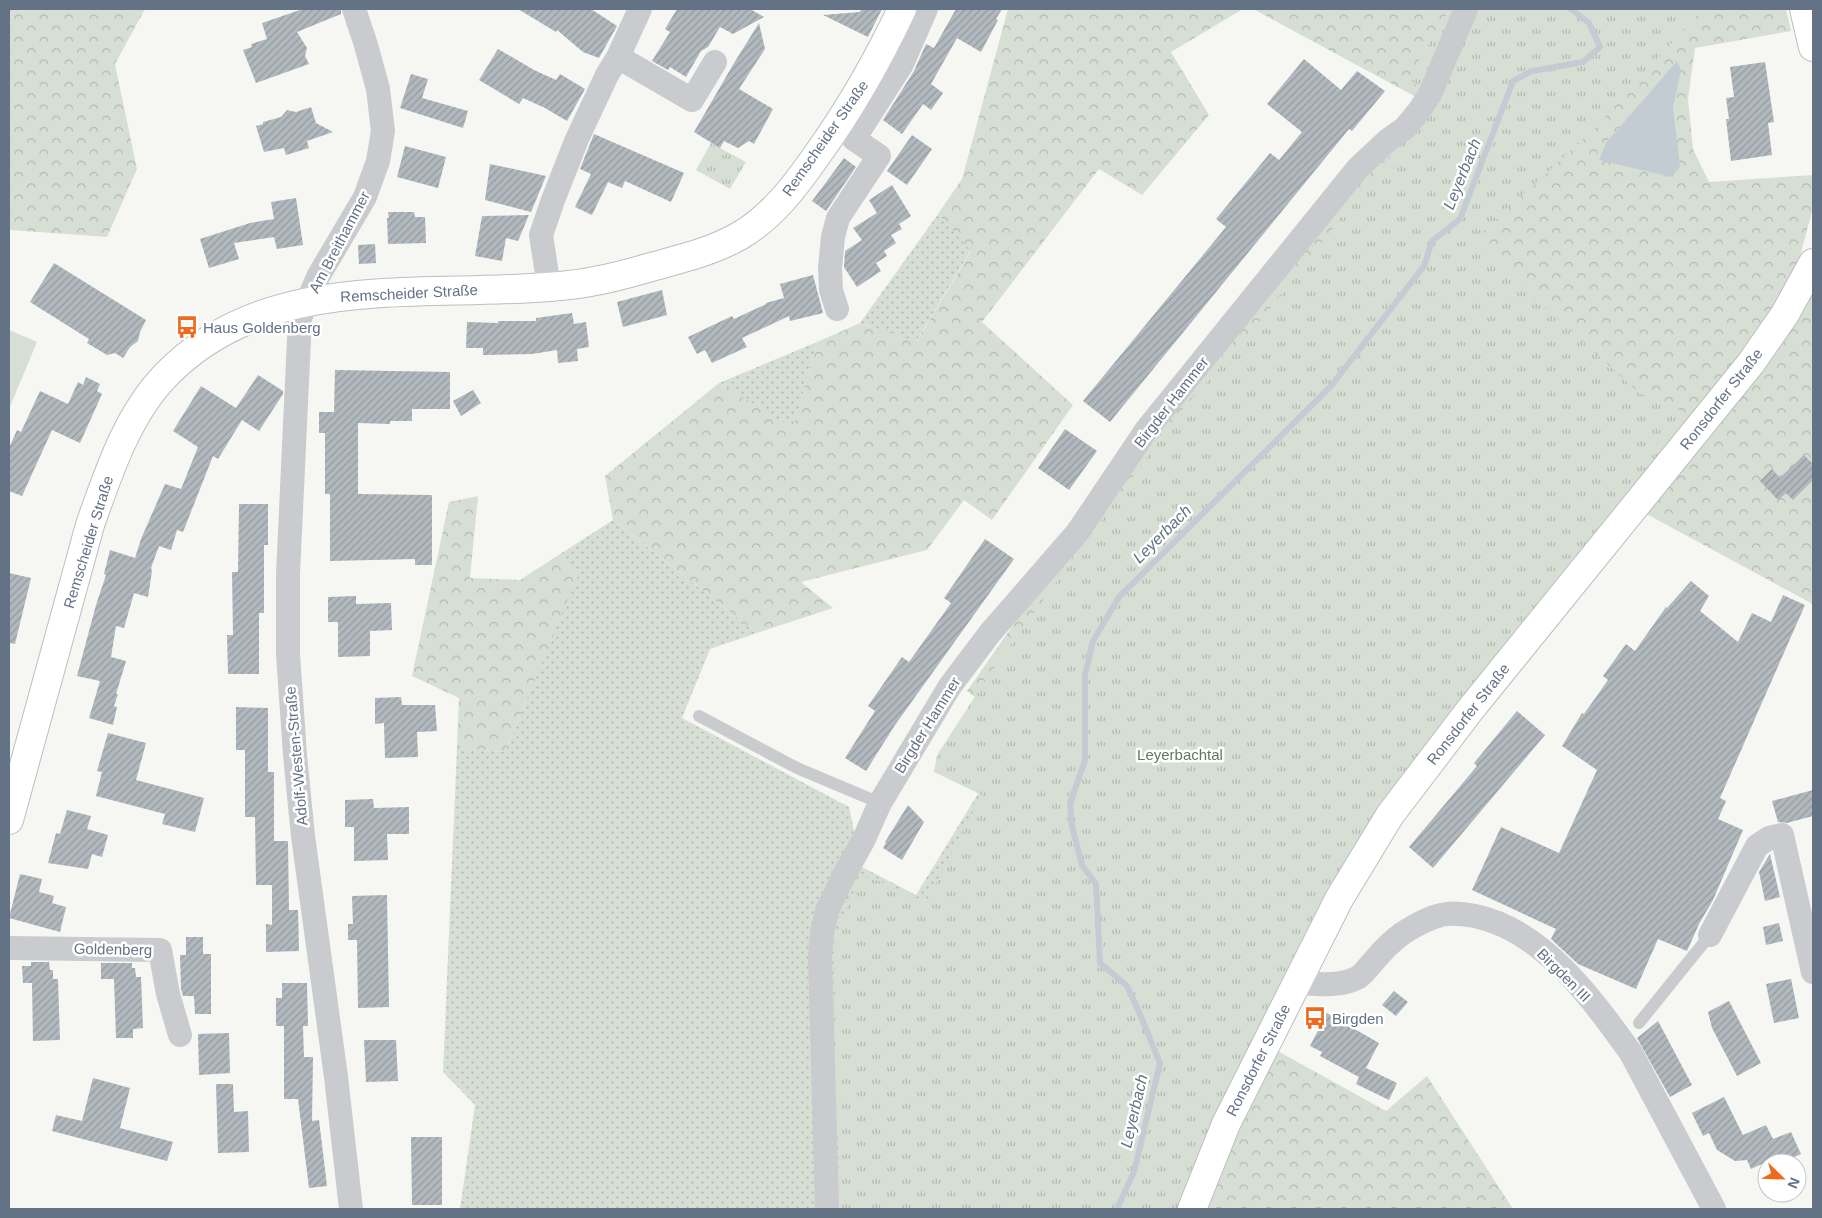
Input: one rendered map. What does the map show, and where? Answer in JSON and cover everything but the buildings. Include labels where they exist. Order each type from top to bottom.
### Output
[{"type":"main road","name":"Remscheider Straße","points":[[9,820],[90,525],[126,433],[165,376],[204,344],[242,321],[308,301],[345,295],[549,287],[609,279],[682,259],[726,243],[742,235],[763,220],[788,194],[827,140],[867,78],[902,9]]},
{"type":"main road","points":[[1804,9],[1813,47]]},
{"type":"main road","name":"Ronsdorfer Straße","points":[[1192,1209],[1226,1124],[1339,899],[1390,815],[1476,703],[1751,363],[1785,314],[1813,263]]},
{"type":"street","name":"Am Breithammer","points":[[308,301],[331,254],[365,197],[378,160],[383,131],[378,89],[354,9]]},
{"type":"street","points":[[549,287],[541,234],[577,139],[640,9]]},
{"type":"street","name":"Remscheider Straße","points":[[837,309],[831,290],[830,268],[833,237],[838,218],[879,156],[854,139],[902,64],[926,9]]},
{"type":"street","name":"Birgder Hammer","points":[[827,1209],[820,966],[822,933],[831,903],[880,803],[950,686],[969,659],[1077,532],[1147,429],[1358,168],[1388,140],[1405,128],[1419,111],[1430,94],[1466,9]]},
{"type":"street","points":[[618,57],[692,100],[715,62]]},
{"type":"street","name":"Adolf-Westen-Straße","points":[[308,301],[300,318],[297,364],[288,574],[288,654],[303,836],[336,1077],[351,1209]]},
{"type":"street","points":[[1710,935],[1757,846],[1769,838],[1782,836],[1813,972]]},
{"type":"street","name":"Birgden III","points":[[1298,983],[1331,985],[1358,978],[1386,948],[1404,933],[1422,922],[1441,915],[1463,914],[1486,919],[1512,930],[1545,952],[1583,990],[1620,1039],[1640,1071],[1714,1209]]},
{"type":"street","name":"Goldenberg","points":[[9,948],[160,950],[168,994],[180,1035]]},
{"type":"lane","points":[[699,716],[797,768],[880,803]]},
{"type":"lane","points":[[1640,1023],[1710,935]]},
{"type":"green space","points":[[9,9],[145,9],[115,64],[137,169],[107,237],[10,230],[9,232]]},
{"type":"green space","points":[[1008,9],[1243,9],[1171,52],[1209,115],[1142,195],[1099,169],[982,322],[1073,405],[992,520],[964,500],[927,550],[801,582],[833,608],[757,633],[613,520],[605,476],[719,383],[793,428],[817,342],[860,323],[917,341],[971,251],[938,214],[962,179]]},
{"type":"green space","name":"Leyerbachtal","points":[[1253,9],[1786,9],[1791,31],[1695,48],[1688,99],[1693,149],[1709,182],[1813,175],[1813,208],[1800,256],[1813,260],[1813,607],[1811,603],[1628,504],[1247,1034],[1386,1111],[1427,1076],[1513,1209],[1101,1209],[1017,730],[967,691],[1132,455],[1418,98]]},
{"type":"green space","name":"Leyerbachtal","points":[[1450,9],[1702,9],[1595,128],[1473,241],[1639,393],[1690,415],[1400,778],[1336,882],[1202,1142],[1178,1209],[841,1209],[834,1061],[835,940],[843,915],[862,875],[926,902],[982,795],[934,772],[937,755],[991,672],[1179,413],[1257,325],[1431,104],[1409,77]]},
{"type":"green space","points":[[711,143],[746,162],[730,189],[696,170]]},
{"type":"green space","points":[[938,214],[971,250],[916,342],[860,323]]},
{"type":"green space","points":[[9,330],[37,342],[9,409]]},
{"type":"green space","points":[[817,342],[793,429],[719,383]]},
{"type":"green space","points":[[478,496],[470,578],[520,580],[557,556],[578,575],[505,752],[457,748],[459,698],[412,676],[449,502]]},
{"type":"green space","points":[[613,520],[757,633],[710,649],[682,718],[849,807],[862,867],[916,895],[1017,730],[1101,1209],[460,1209],[475,1105],[443,1072],[457,748],[505,752],[577,575],[557,556]]},
{"type":"shaded area","points":[[1677,61],[1681,70],[1673,108],[1680,167],[1671,177],[1599,160],[1606,143]]},
{"type":"waterway","name":"Leyerbach","points":[[1117,1209],[1134,1172],[1160,1063],[1127,986],[1100,963],[1096,884],[1082,865],[1072,826],[1070,804],[1085,760],[1085,675],[1093,641],[1119,597],[1331,386],[1424,266],[1432,241],[1460,219],[1513,81],[1532,71],[1583,62],[1600,47],[1589,23],[1571,9]]},
{"type":"place","name":"Haus Goldenberg","points":[[187,327]]},
{"type":"place","name":"Birgden","points":[[1315,1018]]}]
